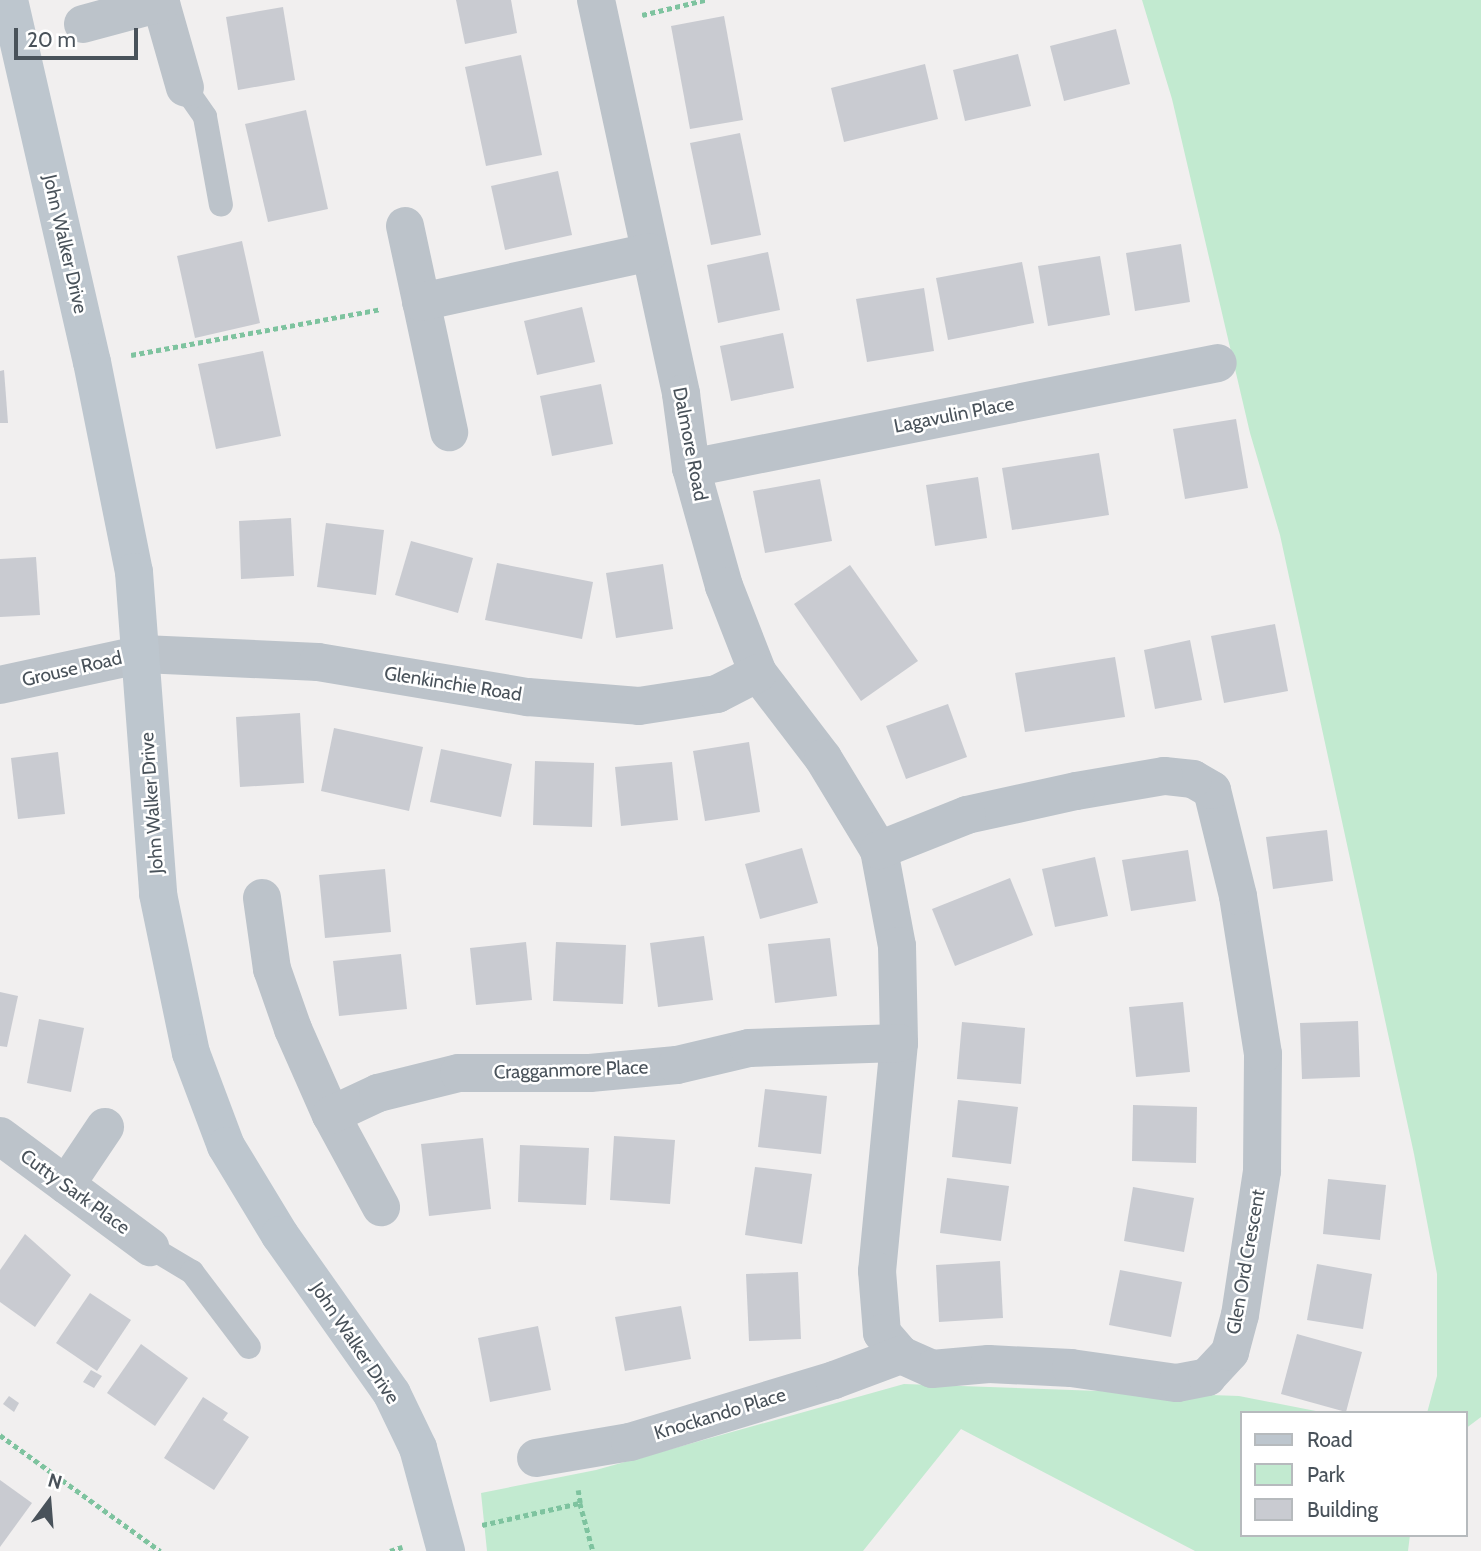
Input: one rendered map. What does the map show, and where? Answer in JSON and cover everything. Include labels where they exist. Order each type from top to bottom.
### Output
[{"type":"street","name":"John Walker Drive","points":[[9,0],[92,362],[134,572],[143,653],[158,894],[191,1054],[226,1146],[280,1235],[392,1394],[418,1448],[444,1542]]},
{"type":"street","points":[[83,24],[160,1],[185,88]]},
{"type":"street","name":"Dalmore Road","points":[[598,12],[681,394],[691,468],[724,586],[758,673],[823,758],[879,850]]},
{"type":"street","points":[[405,226],[449,432]]},
{"type":"street","points":[[421,302],[650,252]]},
{"type":"street","name":"Lagavulin Place","points":[[691,468],[1218,363]]},
{"type":"street","name":"Glenkinchie Road","points":[[143,653],[318,663],[528,697],[639,706],[717,694],[758,673]]},
{"type":"street","name":"Grouse Road","points":[[0,685],[143,653]]},
{"type":"street","name":"Glen Ord Crescent","points":[[879,850],[967,815],[1164,776],[1194,779],[1212,790],[1223,820],[1263,1054],[1262,1171],[1240,1315],[1230,1352],[1207,1377],[1177,1383],[1071,1368],[989,1364],[932,1369],[901,1355]]},
{"type":"street","points":[[879,850],[897,946],[899,1043],[877,1271],[882,1333],[901,1355]]},
{"type":"street","points":[[262,898],[272,969],[331,1115],[381,1207]]},
{"type":"street","name":"Cragganmore Place","points":[[331,1115],[378,1093],[458,1073],[590,1073],[677,1065],[750,1048],[899,1043]]},
{"type":"street","points":[[66,1185],[105,1127]]},
{"type":"street","name":"Cutty Sark Place","points":[[0,1136],[150,1247]]},
{"type":"street","name":"Knockando Place","points":[[553,1455],[630,1442],[901,1355]]},
{"type":"lane","points":[[185,88],[205,117],[221,205]]},
{"type":"lane","points":[[150,1247],[192,1272],[248,1347]]},
{"type":"path","points":[[598,12],[705,0]]},
{"type":"path","points":[[92,362],[421,302]]},
{"type":"path","points":[[0,1435],[160,1551]]},
{"type":"path","points":[[553,1455],[580,1503],[593,1551]]},
{"type":"path","points":[[390,1551],[444,1542],[580,1503]]},
{"type":"green space","points":[[1142,0],[1481,0],[1481,1417],[1467,1428],[1467,1411],[1428,1411],[1437,1376],[1437,1274],[1414,1154],[1280,535],[1250,433],[1172,99]]},
{"type":"green space","points":[[904,1384],[1239,1396],[1316,1411],[1240,1411],[1240,1537],[1410,1537],[1408,1551],[1195,1551],[961,1429],[863,1551],[487,1551],[481,1493],[596,1470]]},
{"type":"building","points":[[456,0],[511,0],[517,33],[465,44]]},
{"type":"building","points":[[283,7],[295,80],[238,90],[226,17]]},
{"type":"building","points":[[724,16],[743,120],[690,129],[671,26]]},
{"type":"building","points":[[1116,29],[1130,84],[1064,101],[1050,46]]},
{"type":"building","points":[[1018,54],[1031,106],[965,121],[953,70]]},
{"type":"building","points":[[521,55],[542,155],[486,166],[465,67]]},
{"type":"building","points":[[925,64],[938,119],[844,142],[831,88]]},
{"type":"building","points":[[306,110],[328,209],[268,222],[245,124]]},
{"type":"building","points":[[740,133],[761,235],[711,245],[690,143]]},
{"type":"building","points":[[558,171],[572,235],[505,250],[491,186]]},
{"type":"building","points":[[242,241],[260,323],[195,338],[177,256]]},
{"type":"building","points":[[1181,244],[1190,302],[1135,311],[1126,253]]},
{"type":"building","points":[[768,252],[780,310],[718,323],[707,265]]},
{"type":"building","points":[[1100,256],[1110,315],[1048,326],[1038,266]]},
{"type":"building","points":[[1022,262],[1034,323],[948,340],[936,278]]},
{"type":"building","points":[[924,288],[934,351],[867,362],[856,299]]},
{"type":"building","points":[[582,307],[595,362],[537,375],[524,321]]},
{"type":"building","points":[[783,333],[794,388],[731,401],[720,346]]},
{"type":"building","points":[[263,351],[281,436],[216,449],[198,364]]},
{"type":"building","points":[[4,370],[8,423],[0,423],[0,371]]},
{"type":"building","points":[[601,384],[613,444],[552,456],[540,396]]},
{"type":"building","points":[[1236,419],[1248,488],[1185,499],[1173,429]]},
{"type":"building","points":[[1099,453],[1109,515],[1012,530],[1002,468]]},
{"type":"building","points":[[978,477],[987,538],[935,546],[926,485]]},
{"type":"building","points":[[820,479],[832,541],[765,553],[753,491]]},
{"type":"building","points":[[291,518],[294,576],[241,579],[239,521]]},
{"type":"building","points":[[326,523],[384,530],[376,595],[317,587]]},
{"type":"building","points":[[411,541],[473,558],[458,613],[395,595]]},
{"type":"building","points":[[36,557],[40,615],[0,617],[0,559]]},
{"type":"building","points":[[497,563],[593,582],[582,639],[485,620]]},
{"type":"building","points":[[663,564],[673,629],[616,638],[606,573]]},
{"type":"building","points":[[850,565],[918,661],[861,701],[794,604]]},
{"type":"building","points":[[1275,624],[1288,691],[1224,703],[1211,636]]},
{"type":"building","points":[[1190,640],[1202,700],[1155,709],[1144,650]]},
{"type":"building","points":[[1115,657],[1125,717],[1025,732],[1015,673]]},
{"type":"building","points":[[948,704],[967,757],[906,779],[886,726]]},
{"type":"building","points":[[300,713],[304,783],[240,787],[236,717]]},
{"type":"building","points":[[334,728],[423,747],[409,811],[321,791]]},
{"type":"building","points":[[749,742],[760,812],[705,821],[693,751]]},
{"type":"building","points":[[441,749],[512,764],[501,817],[430,802]]},
{"type":"building","points":[[58,752],[65,814],[18,819],[11,758]]},
{"type":"building","points":[[535,761],[594,763],[592,827],[533,825]]},
{"type":"building","points":[[672,762],[678,820],[621,826],[615,767]]},
{"type":"building","points":[[1327,830],[1333,881],[1273,889],[1266,837]]},
{"type":"building","points":[[802,848],[818,903],[760,919],[745,864]]},
{"type":"building","points":[[1188,850],[1196,901],[1131,911],[1122,860]]},
{"type":"building","points":[[1095,857],[1108,916],[1055,927],[1042,869]]},
{"type":"building","points":[[385,869],[391,932],[325,938],[319,875]]},
{"type":"building","points":[[1010,878],[1033,935],[955,966],[932,909]]},
{"type":"building","points":[[704,936],[713,1000],[658,1007],[650,943]]},
{"type":"building","points":[[830,938],[837,996],[775,1003],[768,944]]},
{"type":"building","points":[[526,942],[532,1000],[476,1005],[470,948]]},
{"type":"building","points":[[556,942],[626,945],[623,1004],[553,1001]]},
{"type":"building","points":[[401,954],[407,1009],[339,1016],[333,961]]},
{"type":"building","points":[[0,992],[18,996],[7,1047],[0,1046]]},
{"type":"building","points":[[1183,1002],[1190,1072],[1136,1077],[1129,1007]]},
{"type":"building","points":[[39,1019],[84,1028],[71,1092],[27,1083]]},
{"type":"building","points":[[1358,1021],[1360,1077],[1302,1079],[1300,1023]]},
{"type":"building","points":[[962,1022],[1025,1028],[1021,1084],[957,1079]]},
{"type":"building","points":[[765,1089],[827,1096],[821,1154],[758,1147]]},
{"type":"building","points":[[958,1100],[1018,1107],[1011,1164],[952,1157]]},
{"type":"building","points":[[1133,1105],[1197,1107],[1196,1163],[1132,1161]]},
{"type":"building","points":[[614,1136],[675,1140],[670,1204],[610,1200]]},
{"type":"building","points":[[483,1138],[491,1209],[429,1216],[421,1144]]},
{"type":"building","points":[[520,1145],[589,1148],[586,1205],[518,1202]]},
{"type":"building","points":[[755,1167],[812,1174],[802,1244],[745,1235]]},
{"type":"building","points":[[947,1178],[1009,1186],[1001,1241],[940,1233]]},
{"type":"building","points":[[1328,1179],[1386,1185],[1380,1240],[1323,1234]]},
{"type":"building","points":[[1133,1187],[1194,1198],[1184,1252],[1124,1241]]},
{"type":"building","points":[[25,1234],[71,1275],[35,1327],[0,1302],[0,1270]]},
{"type":"building","points":[[1000,1261],[1003,1318],[939,1322],[936,1265]]},
{"type":"building","points":[[1317,1264],[1372,1274],[1363,1329],[1307,1320]]},
{"type":"building","points":[[1120,1270],[1182,1282],[1171,1337],[1109,1325]]},
{"type":"building","points":[[798,1272],[801,1339],[749,1341],[746,1274]]},
{"type":"building","points":[[90,1293],[131,1320],[97,1371],[56,1343]]},
{"type":"building","points":[[681,1306],[691,1359],[625,1371],[615,1317]]},
{"type":"building","points":[[538,1326],[551,1390],[490,1402],[478,1338]]},
{"type":"building","points":[[1297,1334],[1362,1352],[1346,1411],[1281,1394]]},
{"type":"building","points":[[141,1344],[188,1378],[155,1426],[107,1393]]},
{"type":"building","points":[[91,1370],[102,1376],[94,1388],[83,1382]]},
{"type":"building","points":[[9,1396],[19,1403],[14,1412],[3,1404]]},
{"type":"building","points":[[203,1397],[228,1413],[223,1420],[249,1437],[214,1490],[164,1458]]},
{"type":"building","points":[[0,1480],[32,1503],[0,1547]]}]
